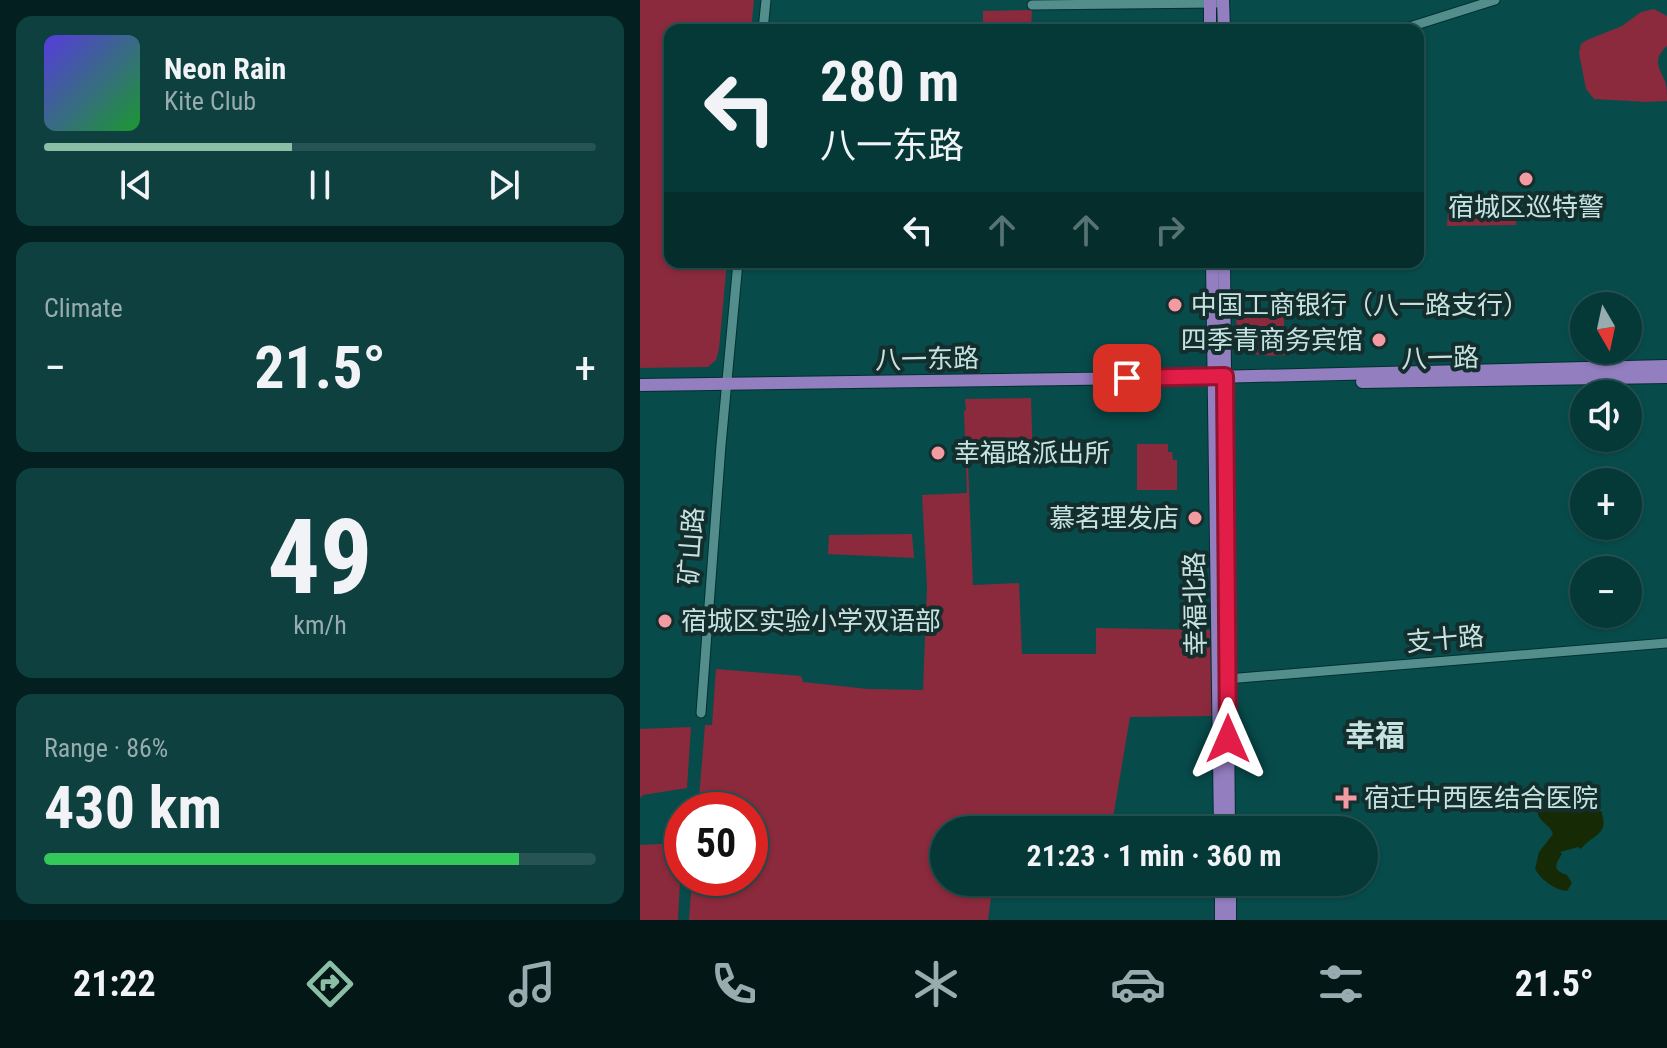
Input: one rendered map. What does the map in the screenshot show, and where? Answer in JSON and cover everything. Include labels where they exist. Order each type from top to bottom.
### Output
[{"type":"main road","points":[[1211,24],[1217,1]]},
{"type":"main road","points":[[1217,1],[1223,24]]},
{"type":"main road","points":[[1212,268],[1220,380]]},
{"type":"main road","points":[[1220,380],[1224,268]]},
{"type":"main road","name":"八一路","points":[[1220,380],[1667,366]]},
{"type":"main road","name":"八一路","points":[[1220,380],[1667,377]]},
{"type":"main road","name":"八一东路","points":[[640,393],[726,388],[1220,380]]},
{"type":"main road","name":"幸福北路","points":[[1220,380],[1229,816]]},
{"type":"main road","name":"幸福北路","points":[[1220,380],[1220,816]]},
{"type":"main road","name":"八一东路","points":[[640,385],[726,388]]},
{"type":"main road","points":[[1221,896],[1221,920]]},
{"type":"main road","points":[[1230,896],[1230,920]]},
{"type":"street","points":[[764,24],[766,0]]},
{"type":"street","points":[[1419,24],[1495,0]]},
{"type":"street","points":[[1032,5],[1217,1]]},
{"type":"street","name":"矿山路","points":[[701,713],[737,268]]},
{"type":"street","name":"支十路","points":[[1227,679],[1667,643]]},
{"type":"shaded area","points":[[640,0],[754,0],[752,24],[664,24],[664,268],[726,268],[716,360],[708,367],[640,368]]},
{"type":"shaded area","points":[[1654,9],[1667,16],[1667,46],[1658,63],[1666,83],[1667,101],[1594,99],[1586,89],[1579,53],[1581,44],[1622,26],[1641,12]]},
{"type":"shaded area","points":[[1032,10],[1031,24],[983,24],[983,11]]},
{"type":"shaded area","points":[[1516,211],[1516,225],[1447,226],[1448,212]]},
{"type":"shaded area","points":[[977,268],[1073,268],[1071,269]]},
{"type":"shaded area","points":[[1284,317],[1284,328],[1292,328],[1292,355],[1256,354],[1240,345],[1236,318]]},
{"type":"shaded area","points":[[1031,398],[1033,461],[968,464],[973,585],[1019,583],[1022,654],[1096,654],[1096,628],[1210,630],[1212,716],[1130,717],[1113,816],[930,816],[930,896],[991,896],[988,920],[689,920],[691,896],[768,896],[768,792],[699,792],[705,725],[712,725],[716,669],[801,676],[803,682],[868,689],[923,690],[927,586],[922,495],[967,493],[965,399]]},
{"type":"shaded area","points":[[1137,444],[1168,444],[1168,452],[1172,452],[1173,460],[1177,460],[1177,490],[1137,490]]},
{"type":"shaded area","points":[[912,534],[914,558],[828,554],[829,535]]},
{"type":"shaded area","points":[[691,727],[687,788],[640,798],[640,729]]},
{"type":"shaded area","points":[[1562,806],[1601,811],[1604,825],[1581,849],[1578,847],[1560,852],[1562,854],[1556,867],[1572,883],[1567,891],[1549,884],[1535,869],[1539,852],[1553,834],[1539,817],[1539,811]]},
{"type":"shaded area","points":[[664,844],[664,896],[679,896],[678,920],[640,920],[640,845]]},
{"type":"place","name":"宿城区巡特警","points":[[1526,179]]},
{"type":"place","name":"中国工商银行（八一路支行）","points":[[1175,305]]},
{"type":"place","name":"四季青商务宾馆","points":[[1379,340]]},
{"type":"place","name":"幸福路派出所","points":[[938,453]]},
{"type":"place","name":"慕茗理发店","points":[[1195,518]]},
{"type":"place","name":"宿城区实验小学双语部","points":[[665,621]]},
{"type":"place","name":"宿迁中西医结合医院","points":[[1346,798]]},
{"type":"district","name":"幸福","points":[[1375,735]]},
{"type":"route","points":[[1127,378],[1225,376],[1228,739]]}]
